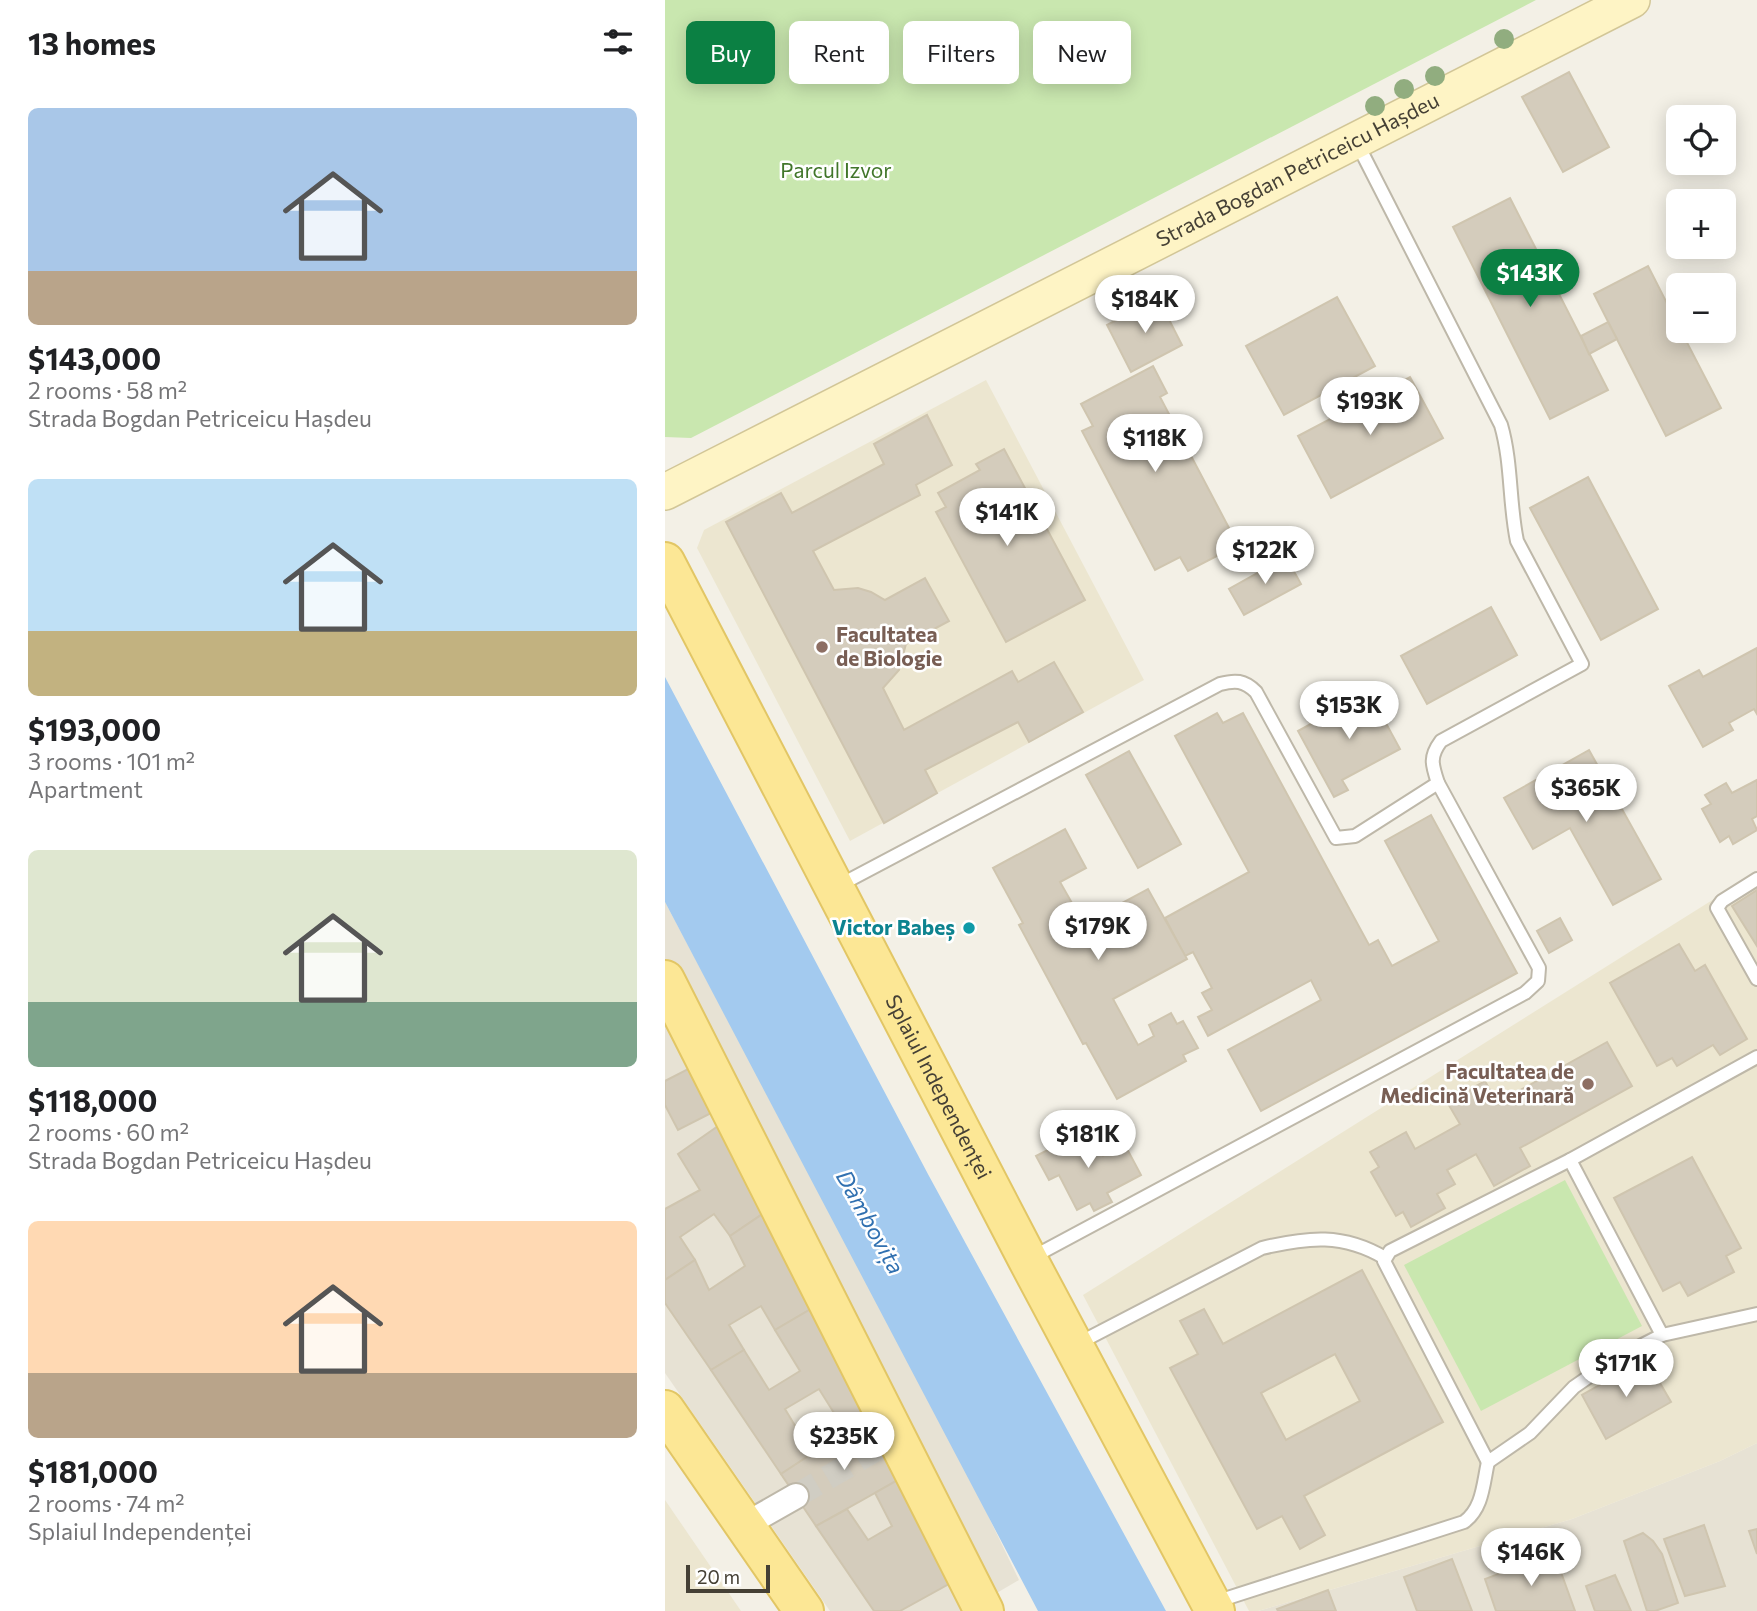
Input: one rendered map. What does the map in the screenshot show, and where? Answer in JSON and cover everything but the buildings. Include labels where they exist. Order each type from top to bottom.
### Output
[{"type":"main road","name":"Strada Bogdan Petriceicu Hașdeu","points":[[665,492],[1632,0]]},
{"type":"main road","name":"Splaiul Independenței","points":[[665,562],[1028,1259],[1213,1607]]},
{"type":"main road","points":[[665,980],[892,1440],[984,1611]]},
{"type":"main road","points":[[665,1410],[804,1611]]},
{"type":"street","points":[[745,1525],[796,1496]]},
{"type":"lane","points":[[1028,1259],[1525,993],[1538,981],[1539,968],[1438,783],[1433,769],[1433,752],[1441,741],[1582,664],[1517,541],[1513,524],[1508,448],[1501,425],[1357,142]]},
{"type":"lane","points":[[835,887],[1220,684],[1236,680],[1248,684],[1255,692],[1336,838],[1355,835],[1438,783]]},
{"type":"lane","points":[[1757,879],[1722,901],[1717,908],[1757,979]]},
{"type":"lane","points":[[1213,1607],[1464,1522],[1476,1512],[1488,1462],[1385,1265],[1385,1258],[1390,1251],[1570,1160],[1757,1057]]},
{"type":"lane","points":[[1570,1160],[1662,1335]]},
{"type":"lane","points":[[1074,1346],[1262,1248],[1302,1240],[1330,1239],[1355,1243],[1385,1258]]},
{"type":"lane","points":[[1488,1462],[1512,1448],[1574,1387],[1613,1360],[1662,1335],[1757,1314]]},
{"type":"shaded area","points":[[986,380],[1144,680],[850,841],[697,548],[704,530]]},
{"type":"shaded area","name":"Facultatea de Medicină Veterinară","points":[[1757,872],[1757,1443],[1720,1461],[1572,1519],[1258,1611],[1249,1611],[1083,1295]]},
{"type":"shaded area","points":[[665,902],[854,1257],[1019,1580],[966,1611],[830,1611],[665,1373]]},
{"type":"shaded area","points":[[1757,1443],[1757,1611],[1258,1611],[1572,1519],[1720,1461]]},
{"type":"shaded area","points":[[665,1500],[741,1611],[665,1611]]},
{"type":"green space","name":"Parcul Izvor","points":[[665,0],[1536,0],[691,438],[665,437]]},
{"type":"green space","points":[[1565,1180],[1642,1326],[1481,1411],[1404,1265]]},
{"type":"water","name":"Dâmbovița","points":[[665,677],[929,1176],[1166,1611],[1038,1611],[665,902]]},
{"type":"tunnel","points":[[796,1496],[887,1443]]},
{"type":"place","name":"Facultatea de Biologie","points":[[822,647]]},
{"type":"place","name":"Victor Babeș","points":[[969,928]]},
{"type":"place","name":"Facultatea de Medicină Veterinară","points":[[1588,1084]]}]
